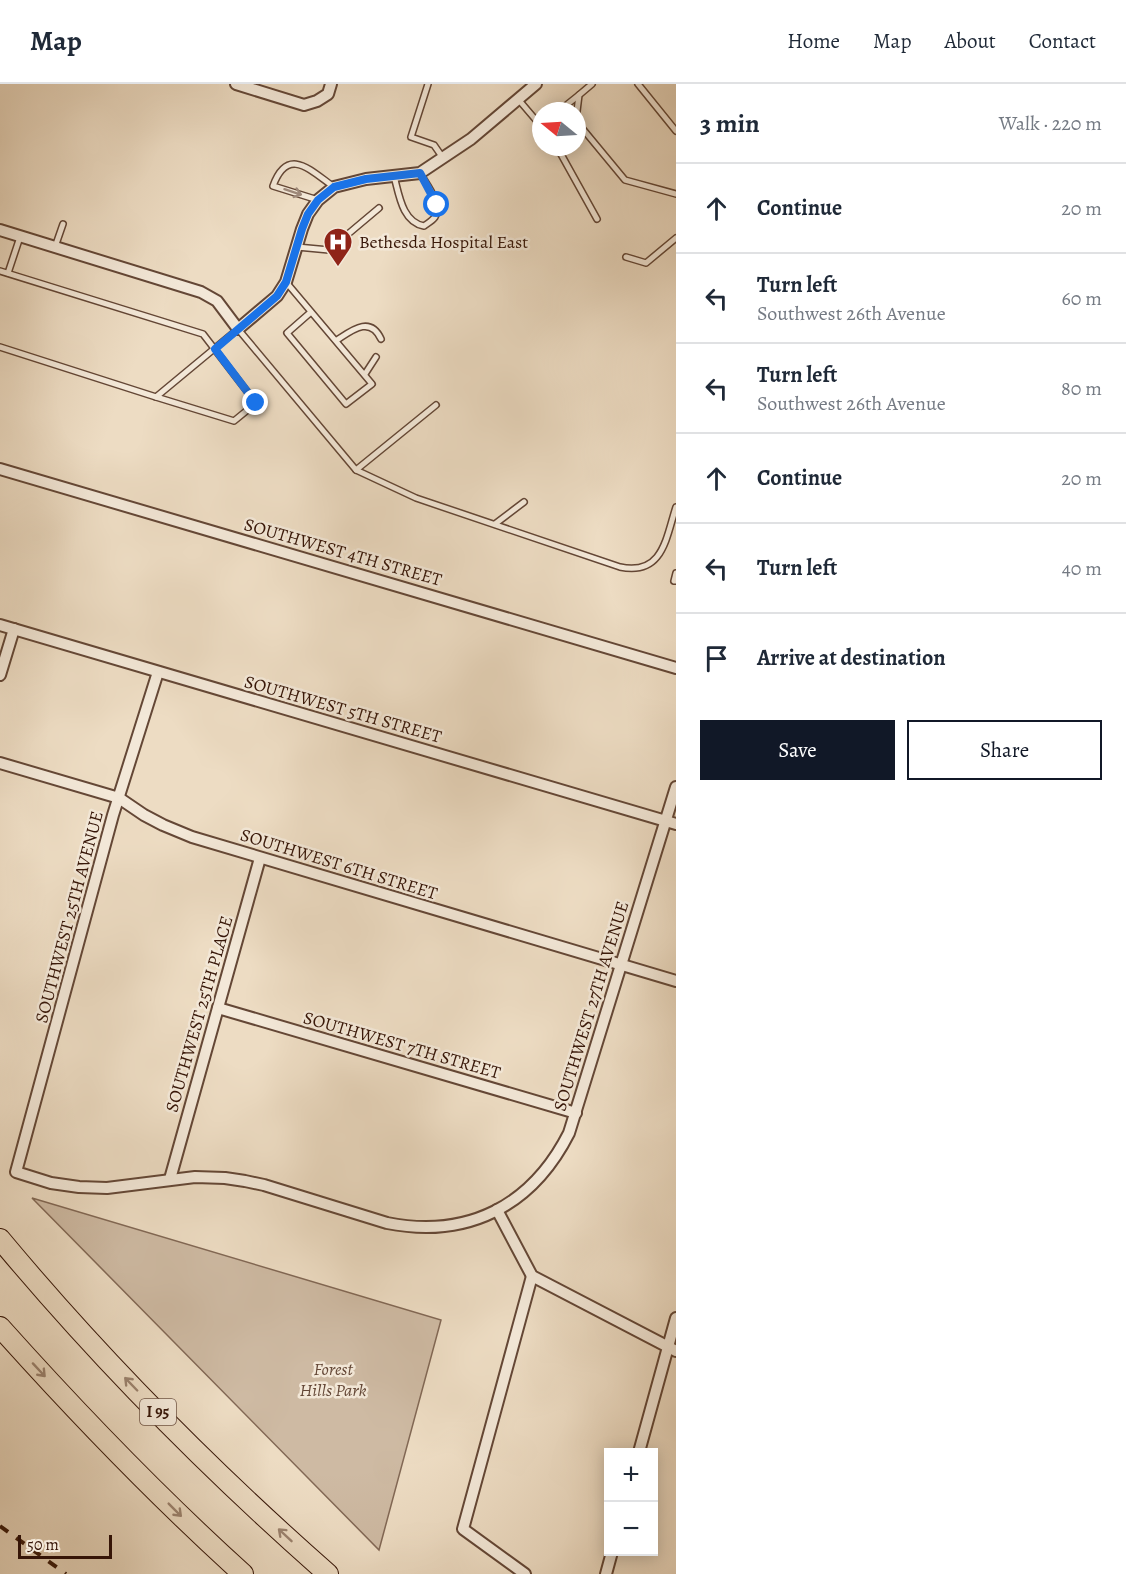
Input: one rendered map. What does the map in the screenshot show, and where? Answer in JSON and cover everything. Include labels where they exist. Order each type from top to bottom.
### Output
[{"type":"highway","name":"I 95","points":[[0,1239],[64,1312],[151,1404],[258,1510],[328,1574]]},
{"type":"highway","points":[[0,1327],[99,1434],[243,1574]]},
{"type":"street","points":[[236,84],[304,105],[328,94],[330,84]]},
{"type":"street","points":[[1,229],[201,292],[217,301],[238,329],[277,296],[286,282],[308,214],[318,200],[334,187],[366,179],[420,173],[471,139],[536,84]]},
{"type":"street","name":"SOUTHWEST 4TH STREET","points":[[0,469],[676,668]]},
{"type":"street","name":"SOUTHWEST 5TH STREET","points":[[0,625],[671,822]]},
{"type":"street","points":[[0,675],[14,629]]},
{"type":"street","name":"SOUTHWEST 25TH AVENUE","points":[[16,1173],[118,798],[158,672]]},
{"type":"street","name":"SOUTHWEST 6TH STREET","points":[[0,762],[118,798],[144,815],[192,837],[676,981]]},
{"type":"street","name":"SOUTHWEST 27TH AVENUE","points":[[16,1173],[51,1183],[79,1187],[117,1187],[195,1177],[225,1178],[264,1185],[387,1223],[425,1228],[467,1222],[497,1210],[524,1193],[546,1170],[569,1133],[620,964],[671,822],[676,787]]},
{"type":"street","name":"SOUTHWEST 25TH PLACE","points":[[170,1179],[260,858]]},
{"type":"street","name":"SOUTHWEST 7TH STREET","points":[[218,1008],[576,1113]]},
{"type":"street","points":[[497,1210],[532,1276],[672,1349]]},
{"type":"street","points":[[525,1574],[463,1529],[532,1276]]},
{"type":"street","points":[[640,1448],[672,1349],[676,1318]]},
{"type":"street","points":[[606,1574],[611,1556]]},
{"type":"lane","points":[[428,84],[411,137],[434,145],[443,158]]},
{"type":"lane","points":[[570,102],[592,84]]},
{"type":"lane","points":[[638,84],[676,131]]},
{"type":"lane","points":[[578,102],[579,95]]},
{"type":"lane","points":[[518,99],[532,115]]},
{"type":"lane","points":[[586,133],[625,180],[676,194]]},
{"type":"lane","points":[[562,156],[597,219]]},
{"type":"lane","points":[[318,200],[273,186],[277,174],[287,165],[300,165],[334,187]]},
{"type":"lane","points":[[394,176],[407,216],[413,222],[423,226],[434,220],[437,205],[420,173]]},
{"type":"lane","points":[[297,247],[329,250],[379,208]]},
{"type":"lane","points":[[55,247],[63,224]]},
{"type":"lane","points":[[8,273],[20,235]]},
{"type":"lane","points":[[626,257],[646,263],[676,238]]},
{"type":"lane","points":[[0,271],[203,334],[256,403],[234,421],[0,347]]},
{"type":"lane","points":[[286,282],[372,384],[346,404],[287,333],[311,312]]},
{"type":"lane","points":[[337,340],[358,327],[364,326],[375,331],[381,339]]},
{"type":"lane","points":[[156,397],[238,329],[356,470],[416,498],[630,569],[649,564],[663,550],[676,507]]},
{"type":"lane","points":[[365,374],[376,357]]},
{"type":"lane","points":[[356,470],[436,405]]},
{"type":"lane","points":[[495,524],[524,502]]},
{"type":"lane","points":[[676,573],[674,581],[676,581]]},
{"type":"green space","name":"Forest Hills Park","points":[[32,1198],[441,1320],[379,1550]]},
{"type":"railway","points":[[0,1526],[66,1574]]},
{"type":"place","name":"Bethesda Hospital East","points":[[338,268]]},
{"type":"route","points":[[256,403],[215,349],[277,296],[286,282],[308,214],[318,200],[334,187],[366,179],[420,173],[437,205]]}]
